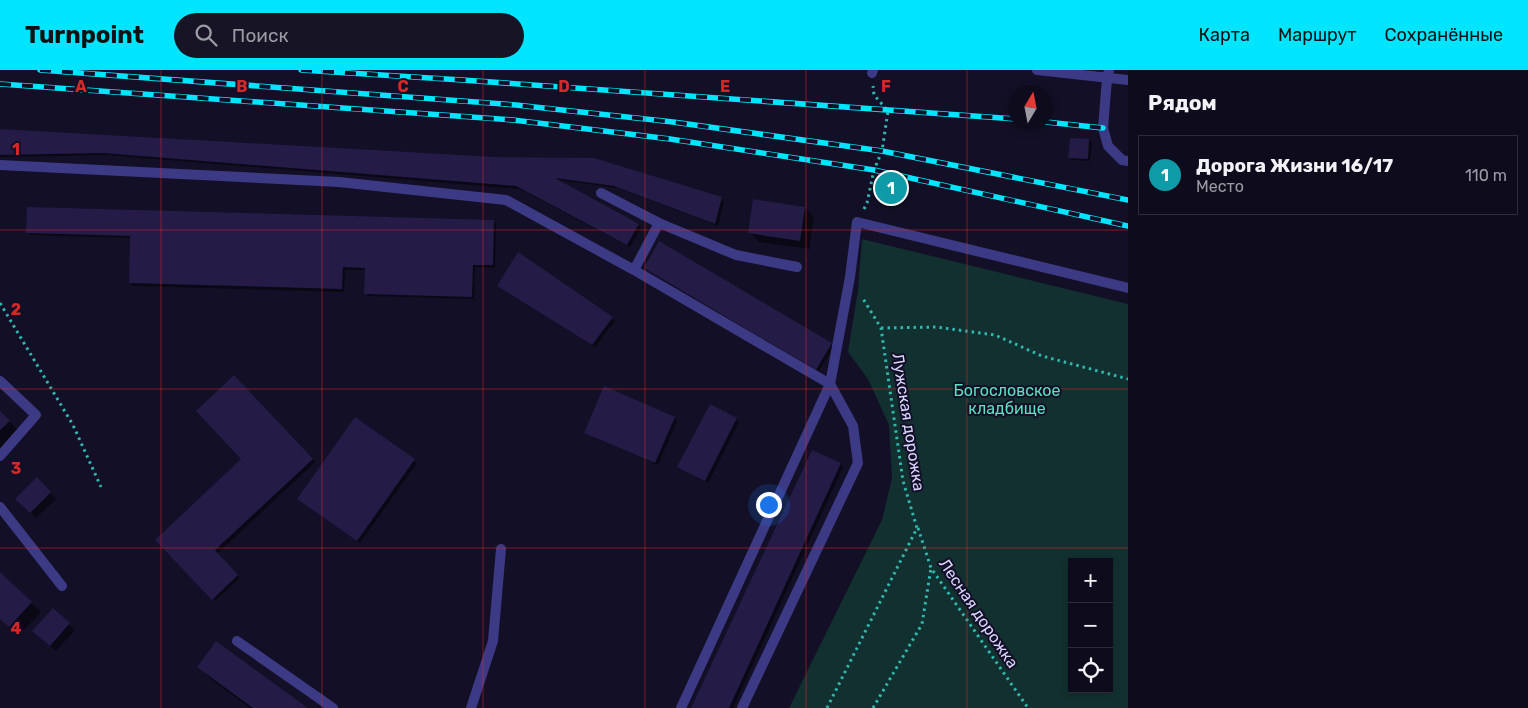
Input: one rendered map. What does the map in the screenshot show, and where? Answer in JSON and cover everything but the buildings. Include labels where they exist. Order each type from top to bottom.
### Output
[{"type":"lane","points":[[1037,70],[1108,74],[1128,80]]},
{"type":"lane","points":[[1108,74],[1103,128],[1108,146],[1122,160],[1128,161]]},
{"type":"lane","points":[[0,165],[339,182],[506,200],[634,270],[830,384],[853,426],[858,463],[742,708]]},
{"type":"lane","points":[[600,193],[659,222],[736,255],[797,267]]},
{"type":"lane","points":[[634,270],[659,222]]},
{"type":"lane","points":[[681,708],[830,384],[850,277],[857,222],[1128,288]]},
{"type":"lane","points":[[0,381],[36,415],[0,456]]},
{"type":"lane","points":[[0,507],[62,586]]},
{"type":"lane","points":[[471,708],[493,640],[501,549]]},
{"type":"lane","points":[[237,641],[333,708]]},
{"type":"path","points":[[857,222],[867,203],[874,170],[882,151],[888,111],[874,95],[873,71]]},
{"type":"path","name":"Лужская дорожка","points":[[850,277],[880,328],[903,481],[917,528]]},
{"type":"path","points":[[0,303],[73,425],[101,487]]},
{"type":"path","points":[[880,328],[936,327],[996,335],[1042,356],[1128,379]]},
{"type":"path","points":[[827,708],[917,528]]},
{"type":"path","name":"Лесная дорожка","points":[[917,528],[931,568],[1028,708]]},
{"type":"path","points":[[873,708],[922,624],[931,568]]},
{"type":"green space","name":"Богословское кладбище","points":[[862,239],[1128,304],[1128,708],[789,708],[882,520],[892,478],[889,425],[868,379],[848,352],[858,290]]},
{"type":"railway","points":[[40,70],[516,105],[673,122],[882,151],[1128,200]]},
{"type":"railway","points":[[301,70],[1008,118]]},
{"type":"railway","points":[[0,84],[513,120],[670,139],[874,170],[1128,226]]},
{"type":"railway","points":[[1053,123],[1103,128]]},
{"type":"place","name":"Дорога Жизни 16/17","points":[[891,188]]}]
